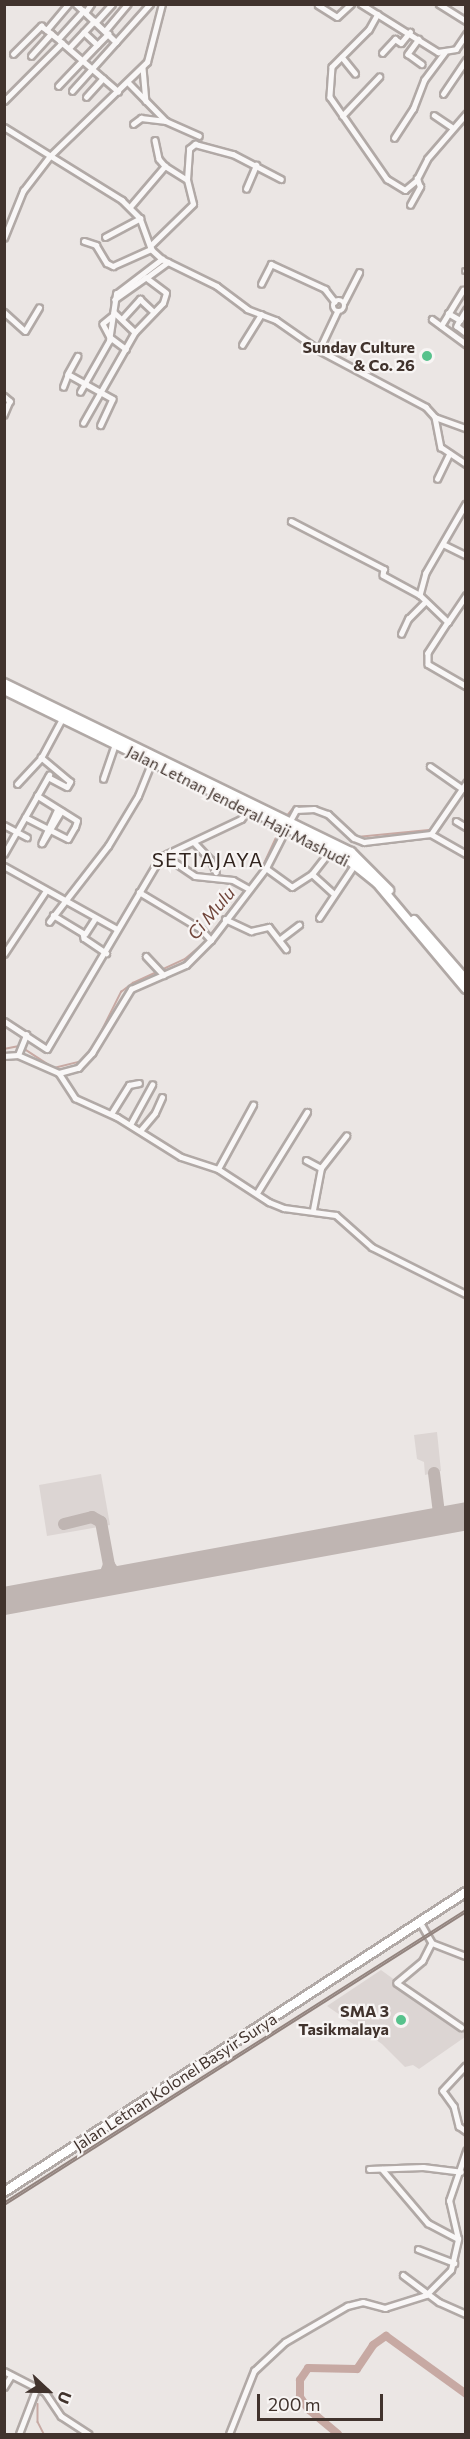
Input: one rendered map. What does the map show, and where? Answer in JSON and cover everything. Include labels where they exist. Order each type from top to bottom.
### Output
[{"type":"main road","name":"Jalan Letnan Jenderal Haji Mashudi","points":[[4,683],[286,822],[355,864],[377,883],[465,989]]},
{"type":"main road","name":"Jalan Letnan Jenderal Haji Mashudi","points":[[4,690],[249,809],[286,822]]},
{"type":"main road","name":"Jalan Letnan Jenderal Haji Mashudi","points":[[312,836],[351,852],[373,871],[465,980]]},
{"type":"main road","name":"Jalan Letnan Kolonel Basyir Surya","points":[[4,2192],[465,1892]]},
{"type":"street","points":[[46,30],[69,4]]},
{"type":"street","points":[[76,4],[116,42]]},
{"type":"street","points":[[4,101],[91,4]]},
{"type":"street","points":[[69,48],[112,4]]},
{"type":"street","points":[[58,86],[97,45],[128,4]]},
{"type":"street","points":[[140,4],[145,10]]},
{"type":"street","points":[[72,91],[150,4]]},
{"type":"street","points":[[4,238],[23,191],[50,156],[143,68],[157,33],[162,4]]},
{"type":"street","points":[[318,5],[338,17],[351,4]]},
{"type":"street","points":[[361,4],[444,53]]},
{"type":"street","points":[[441,5],[465,21]]},
{"type":"street","points":[[378,14],[369,30],[330,71],[329,93],[342,116],[387,179],[405,190],[417,180],[427,159],[465,114]]},
{"type":"street","points":[[13,54],[41,26],[118,91]]},
{"type":"street","points":[[382,53],[395,39],[401,43],[410,32]]},
{"type":"street","points":[[84,33],[97,45]]},
{"type":"street","points":[[24,43],[33,54],[51,34]]},
{"type":"street","points":[[394,138],[413,109],[422,83],[444,53],[456,49],[465,34]]},
{"type":"street","points":[[419,39],[408,54],[423,64]]},
{"type":"street","points":[[342,57],[355,73]]},
{"type":"street","points":[[443,94],[465,60]]},
{"type":"street","points":[[143,68],[146,102]]},
{"type":"street","points":[[342,116],[379,77]]},
{"type":"street","points":[[86,97],[103,78]]},
{"type":"street","points":[[128,82],[166,121]]},
{"type":"street","points":[[434,115],[453,128]]},
{"type":"street","points":[[133,124],[141,118],[166,121],[199,136]]},
{"type":"street","points":[[5,127],[130,207],[140,218],[151,247],[162,259],[217,286],[261,314],[276,320],[319,350],[426,407],[435,417],[465,428]]},
{"type":"street","points":[[155,140],[159,147],[157,154],[165,166],[187,180]]},
{"type":"street","points":[[84,241],[96,245],[106,263],[113,266],[151,247],[191,207],[194,198],[187,180],[189,148],[195,144],[256,165],[281,179]]},
{"type":"street","points":[[246,189],[256,165]]},
{"type":"street","points":[[130,207],[165,166]]},
{"type":"street","points":[[410,205],[420,187],[417,180]]},
{"type":"street","points":[[105,237],[140,218]]},
{"type":"street","points":[[80,392],[110,337],[115,300],[135,278],[162,259]]},
{"type":"street","points":[[128,287],[139,283],[168,262]]},
{"type":"street","points":[[261,284],[271,264],[325,289],[335,302],[337,312],[319,350]]},
{"type":"street","points":[[337,312],[344,310],[344,302],[359,273]]},
{"type":"street","points":[[135,278],[139,283]]},
{"type":"street","points":[[84,423],[135,332],[154,312],[166,293],[146,278]]},
{"type":"street","points":[[441,326],[464,291],[456,286]]},
{"type":"street","points":[[122,319],[140,299],[154,312]]},
{"type":"street","points":[[335,302],[344,302]]},
{"type":"street","points":[[4,312],[25,331],[39,308]]},
{"type":"street","points":[[465,310],[457,326],[465,333]]},
{"type":"street","points":[[448,313],[460,320]]},
{"type":"street","points":[[114,314],[135,332]]},
{"type":"street","points":[[114,314],[103,324],[110,337],[126,349]]},
{"type":"street","points":[[242,345],[261,314]]},
{"type":"street","points":[[432,319],[465,344]]},
{"type":"street","points":[[63,387],[78,356]]},
{"type":"street","points":[[68,374],[101,392],[113,402],[101,425]]},
{"type":"street","points":[[4,396],[10,401],[4,415]]},
{"type":"street","points":[[435,417],[438,441],[449,454],[465,464]]},
{"type":"street","points":[[436,479],[449,454]]},
{"type":"street","points":[[448,622],[424,603],[420,595],[421,584],[465,504]]},
{"type":"street","points":[[456,520],[465,520]]},
{"type":"street","points":[[291,521],[384,569],[383,575],[420,595]]},
{"type":"street","points":[[443,544],[465,555]]},
{"type":"street","points":[[465,595],[427,660],[465,688]]},
{"type":"street","points":[[401,634],[408,619],[424,603]]},
{"type":"street","points":[[17,784],[40,758],[62,719]]},
{"type":"street","points":[[103,778],[115,744]]},
{"type":"street","points":[[40,758],[52,770],[70,782],[68,785],[48,777]]},
{"type":"street","points":[[49,922],[108,846],[138,796],[152,762]]},
{"type":"street","points":[[430,766],[462,788]]},
{"type":"street","points":[[4,854],[52,770]]},
{"type":"street","points":[[432,832],[465,783]]},
{"type":"street","points":[[25,817],[69,839],[77,822],[37,796]]},
{"type":"street","points":[[4,1021],[44,1050],[48,1048],[106,953],[139,892],[164,855],[241,819],[249,809]]},
{"type":"street","points":[[59,1073],[78,1068],[92,1053],[131,989],[162,972],[186,965],[210,939],[247,887],[266,867],[286,822],[296,810],[314,809],[328,814],[354,838],[364,842],[432,832],[465,854]]},
{"type":"street","points":[[48,829],[59,810]]},
{"type":"street","points":[[456,821],[465,827]]},
{"type":"street","points":[[4,825],[27,837]]},
{"type":"street","points":[[194,842],[211,860],[216,872]]},
{"type":"street","points":[[164,855],[195,876],[232,880],[247,887]]},
{"type":"street","points":[[266,867],[292,887],[312,874],[327,855]]},
{"type":"street","points":[[319,918],[355,864]]},
{"type":"street","points":[[4,866],[94,920],[117,929]]},
{"type":"street","points":[[312,874],[334,894]]},
{"type":"street","points":[[4,954],[45,892]]},
{"type":"street","points":[[139,892],[205,933],[210,939]]},
{"type":"street","points":[[54,915],[85,934]]},
{"type":"street","points":[[94,920],[84,938],[106,953]]},
{"type":"street","points":[[224,921],[251,931],[267,926],[286,948]]},
{"type":"street","points":[[279,940],[299,925]]},
{"type":"street","points":[[146,956],[162,972]]},
{"type":"street","points":[[18,1055],[26,1035]]},
{"type":"street","points":[[4,1056],[18,1055],[59,1073],[75,1098],[111,1114],[197,1165],[218,1169],[284,1209],[313,1210],[342,1219],[372,1247],[465,1294]]},
{"type":"street","points":[[111,1114],[129,1085],[139,1083]]},
{"type":"street","points":[[130,1125],[152,1085]]},
{"type":"street","points":[[140,1131],[155,1113],[162,1096]]},
{"type":"street","points":[[218,1169],[253,1105]]},
{"type":"street","points":[[257,1193],[307,1112]]},
{"type":"street","points":[[313,1210],[321,1168],[346,1136]]},
{"type":"street","points":[[306,1160],[321,1168]]},
{"type":"street","points":[[420,1922],[432,1943],[465,1956]]},
{"type":"street","points":[[432,1943],[423,1960],[397,1983],[461,2027]]},
{"type":"street","points":[[465,2066],[443,2091],[454,2106],[459,2126],[465,2131]]},
{"type":"street","points":[[229,2434],[254,2371],[285,2342],[347,2306],[363,2302],[385,2308],[426,2293],[454,2263],[458,2239],[448,2201],[465,2151]]},
{"type":"street","points":[[369,2169],[423,2167],[459,2172]]},
{"type":"street","points":[[382,2169],[428,2223],[458,2239]]},
{"type":"street","points":[[418,2249],[454,2263]]},
{"type":"street","points":[[403,2275],[426,2293],[465,2314]]},
{"type":"street","points":[[4,2370],[50,2396],[61,2416],[89,2434]]},
{"type":"street","points":[[4,2387],[11,2376]]},
{"type":"street","points":[[19,2434],[37,2387]]},
{"type":"shaded area","points":[[437,1432],[441,1471],[425,1475],[424,1462],[417,1459],[414,1435]]},
{"type":"shaded area","points":[[101,1474],[110,1525],[47,1536],[39,1485]]},
{"type":"shaded area","name":"SMA 3 Tasikmalaya","points":[[381,1970],[465,2031],[465,2037],[419,2069],[413,2065],[405,2067],[382,2044],[327,2006]]},
{"type":"waterway","name":"Ci Mulu","points":[[286,817],[295,806],[315,806],[330,812],[357,837],[429,830],[436,835]]},
{"type":"waterway","name":"Ci Mulu","points":[[97,1040],[121,992],[133,983],[185,959],[204,943],[261,870],[280,829]]},
{"type":"waterway","name":"Ci Mulu","points":[[4,1049],[19,1046]]},
{"type":"waterway","name":"Ci Mulu","points":[[23,1048],[54,1068],[82,1061]]},
{"type":"waterway","points":[[338,2434],[309,2410],[300,2397],[300,2380],[308,2368],[357,2369],[373,2345],[386,2336],[466,2394]]},
{"type":"waterway","points":[[38,2404],[38,2422],[44,2434]]},
{"type":"taxiway","points":[[434,1473],[440,1521]]},
{"type":"taxiway","points":[[64,1524],[92,1517],[101,1522],[109,1565],[103,1580],[97,1584]]},
{"type":"taxiway","points":[[109,1565],[115,1574],[127,1579]]},
{"type":"runway","points":[[4,1601],[466,1516]]},
{"type":"railway","points":[[4,2204],[466,1911]]},
{"type":"place","name":"Sunday Culture & Co. 26","points":[[427,356]]},
{"type":"place","name":"SMA 3 Tasikmalaya","points":[[401,2020]]},
{"type":"district","name":"SETIAJAYA","points":[[208,859]]}]
